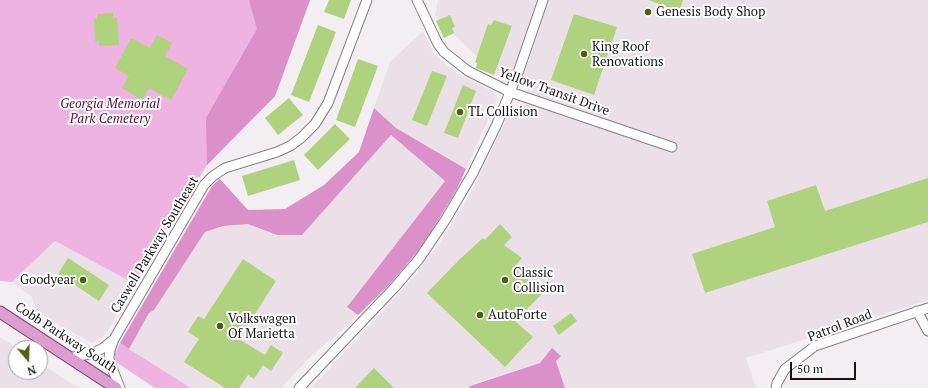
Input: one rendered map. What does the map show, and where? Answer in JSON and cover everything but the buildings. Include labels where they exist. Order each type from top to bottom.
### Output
[{"type":"main road","name":"Cobb Parkway South","points":[[0,312],[116,388]]},
{"type":"street","name":"Caswell Parkway Southeast","points":[[120,388],[112,368],[110,358],[110,350],[114,339],[204,185],[213,176],[225,168],[290,146],[301,138],[315,124],[322,115],[328,103],[367,0]]},
{"type":"street","name":"Yellow Transit Drive","points":[[417,0],[438,44],[444,52],[468,71],[510,92],[672,148]]},
{"type":"street","points":[[300,388],[395,287],[419,258],[446,219],[473,173],[496,124],[510,92],[543,0]]},
{"type":"street","name":"Patrol Road","points":[[776,388],[785,369],[816,346],[928,308]]},
{"type":"street","points":[[917,311],[928,331]]},
{"type":"street","name":"Caswell Parkway Southeast","points":[[69,358],[94,353],[114,339]]},
{"type":"shaded area","points":[[249,0],[310,0],[275,96],[207,165],[206,118],[257,29]]},
{"type":"shaded area","points":[[438,0],[928,0],[928,300],[746,358],[756,388],[565,388],[556,361],[540,363],[470,385],[469,388],[311,388],[389,305],[416,274],[439,244],[464,205],[487,161],[508,115],[514,109],[523,106],[528,89],[525,83],[500,79],[435,16]]},
{"type":"shaded area","points":[[423,31],[434,54],[458,74],[494,92],[497,100],[466,169],[396,128],[374,108],[390,62]]},
{"type":"shaded area","points":[[374,108],[396,128],[466,169],[457,189],[424,244],[391,283],[358,315],[347,307],[445,181],[391,135],[302,235],[277,235],[248,224],[223,226],[205,232],[154,310],[149,313],[129,349],[120,343],[212,186],[220,179],[248,210],[285,209],[324,185],[359,152]]},
{"type":"shaded area","points":[[391,135],[445,181],[347,307],[358,315],[312,355],[281,388],[191,388],[129,349],[149,313],[154,310],[205,232],[223,226],[248,224],[277,235],[302,235]]},
{"type":"shaded area","points":[[55,241],[135,284],[104,337],[92,343],[34,311],[32,297],[12,282]]},
{"type":"shaded area","points":[[0,337],[8,342],[8,380],[48,380],[48,368],[78,388],[0,388]]},
{"type":"shaded area","points":[[552,348],[561,356],[556,361],[565,388],[469,388],[470,386],[540,363]]},
{"type":"green space","name":"Georgia Memorial Park Cemetery","points":[[0,0],[310,0],[275,96],[207,165],[162,236],[135,284],[55,241],[12,282],[0,281]]},
{"type":"green space","points":[[120,343],[191,388],[155,388],[116,362],[115,354]]},
{"type":"place","name":"Genesis Body Shop","points":[[648,12]]},
{"type":"place","name":"King Roof Renovations","points":[[584,54]]},
{"type":"place","name":"TL Collision","points":[[460,112]]},
{"type":"place","name":"Goodyear","points":[[83,280]]},
{"type":"place","name":"Classic Collision","points":[[505,280]]},
{"type":"place","name":"AutoForte","points":[[480,315]]},
{"type":"place","name":"Volkswagen Of Marietta","points":[[220,326]]}]
